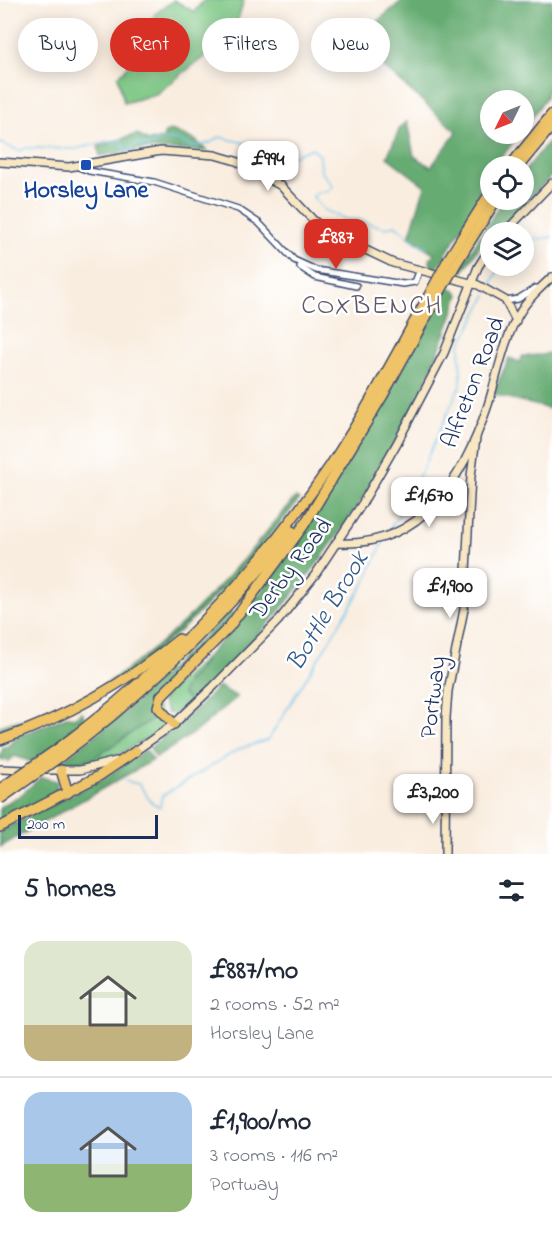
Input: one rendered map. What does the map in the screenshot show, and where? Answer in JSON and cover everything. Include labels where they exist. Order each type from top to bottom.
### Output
[{"type":"highway","points":[[518,156],[552,114]]},
{"type":"highway","points":[[527,156],[552,126]]},
{"type":"highway","points":[[0,789],[59,753],[138,685],[217,607],[280,533],[355,426],[432,298],[481,210]]},
{"type":"highway","points":[[453,260],[489,210]]},
{"type":"highway","points":[[174,724],[158,707],[161,696],[212,646],[244,609],[304,525],[382,397],[432,298]]},
{"type":"highway","points":[[0,799],[137,695],[211,626],[265,565],[324,492]]},
{"type":"highway","points":[[0,740],[78,707],[149,663],[201,617],[280,533]]},
{"type":"highway","points":[[0,827],[68,793],[126,760],[136,751]]},
{"type":"highway","points":[[61,770],[68,793]]},
{"type":"street","points":[[0,162],[76,166],[161,151],[208,154],[236,161],[281,186],[313,220],[330,233],[370,254],[419,272],[471,282],[506,301],[516,321]]},
{"type":"street","points":[[76,166],[154,182],[238,209],[253,218],[300,264],[300,267],[315,276],[356,286]]},
{"type":"street","points":[[515,222],[552,183]]},
{"type":"street","points":[[300,264],[316,270],[403,284],[417,280],[419,272]]},
{"type":"street","name":"Derby Road","points":[[0,769],[80,770],[107,765],[136,751],[174,724],[278,621],[336,543],[385,464],[449,340],[471,282],[480,266]]},
{"type":"street","name":"Alfreton Road","points":[[336,543],[370,541],[401,530],[423,518],[444,495],[476,438],[516,321],[552,277]]},
{"type":"street","points":[[506,301],[518,299],[536,288],[540,289]]},
{"type":"street","name":"Portway","points":[[444,854],[448,691],[464,609],[471,476],[476,438]]},
{"type":"green space","points":[[174,0],[194,12],[204,0],[244,0],[238,18],[202,18],[202,58],[190,68],[190,18],[153,18]]},
{"type":"green space","points":[[403,0],[552,0],[551,80],[546,97],[534,114],[534,90],[480,90],[480,144],[512,144],[502,156],[480,156],[480,190],[475,206],[436,270],[431,267],[430,260],[434,253],[409,237],[425,186],[387,157],[400,128],[407,122],[414,156],[431,167],[457,132],[390,72],[390,18],[381,18]]},
{"type":"green space","points":[[123,72],[184,72],[156,94],[124,103],[118,76]]},
{"type":"green space","points":[[171,130],[195,140],[207,151],[146,149],[100,156],[98,146],[137,134],[148,141],[164,138],[164,134]]},
{"type":"green space","points":[[548,142],[552,149],[552,175],[534,194],[534,160]]},
{"type":"green space","points":[[497,210],[518,210],[507,222],[489,222]]},
{"type":"green space","points":[[480,236],[480,246],[461,274],[456,274]]},
{"type":"green space","points":[[447,288],[452,288],[459,294],[441,344],[420,394],[366,492],[335,539],[266,626],[205,690],[190,701],[182,694],[183,688],[241,618],[307,528],[366,433]]},
{"type":"green space","points":[[552,352],[550,409],[493,394],[509,358],[520,362],[522,356]]},
{"type":"green space","points":[[295,498],[299,500],[246,563],[189,622],[158,649],[126,674],[92,696],[55,715],[0,737],[0,726],[61,707],[96,689],[129,668],[160,643],[218,588]]},
{"type":"green space","points":[[230,612],[233,613],[231,618],[187,665],[147,702],[155,717],[92,759],[60,763],[122,714]]},
{"type":"green space","points":[[205,659],[205,663],[187,681],[187,695],[192,701],[177,713],[168,714],[162,702],[168,692]]},
{"type":"green space","points":[[218,686],[237,697],[195,732],[156,758],[150,748],[200,706]]},
{"type":"green space","points":[[161,689],[157,703],[165,723],[156,733],[109,760],[57,766],[60,763],[92,759],[155,717],[147,702]]},
{"type":"green space","points":[[82,712],[84,716],[80,727],[31,762],[15,756],[9,761],[0,759],[3,748],[10,745],[17,737],[68,716],[74,718]]},
{"type":"green space","points":[[146,750],[153,760],[0,847],[0,831],[105,778]]},
{"type":"green space","points":[[41,777],[57,781],[57,795],[0,825],[0,807],[21,795]]},
{"type":"waterway","points":[[0,143],[20,151],[26,148],[76,149],[106,141],[114,144],[121,139],[124,148],[128,150],[137,143],[148,146],[162,140],[177,140],[192,147],[210,143],[219,137],[249,144],[264,153],[290,157],[312,148],[320,156],[321,171],[333,186],[329,191],[317,193],[313,197],[324,210],[347,220],[358,220],[386,228],[395,225],[417,243],[427,247]]},
{"type":"waterway","name":"Bottle Brook","points":[[534,240],[552,237]]},
{"type":"waterway","name":"Bottle Brook","points":[[490,287],[495,276]]},
{"type":"waterway","name":"Bottle Brook","points":[[389,531],[414,488],[461,383],[460,346],[487,295]]},
{"type":"waterway","name":"Bottle Brook","points":[[125,781],[139,784],[151,802],[160,807],[162,796],[239,749],[268,740],[363,586],[384,540]]},
{"type":"place","name":"Horsley Lane","points":[[86,165]]},
{"type":"district","name":"COXBENCH","points":[[372,304]]}]
